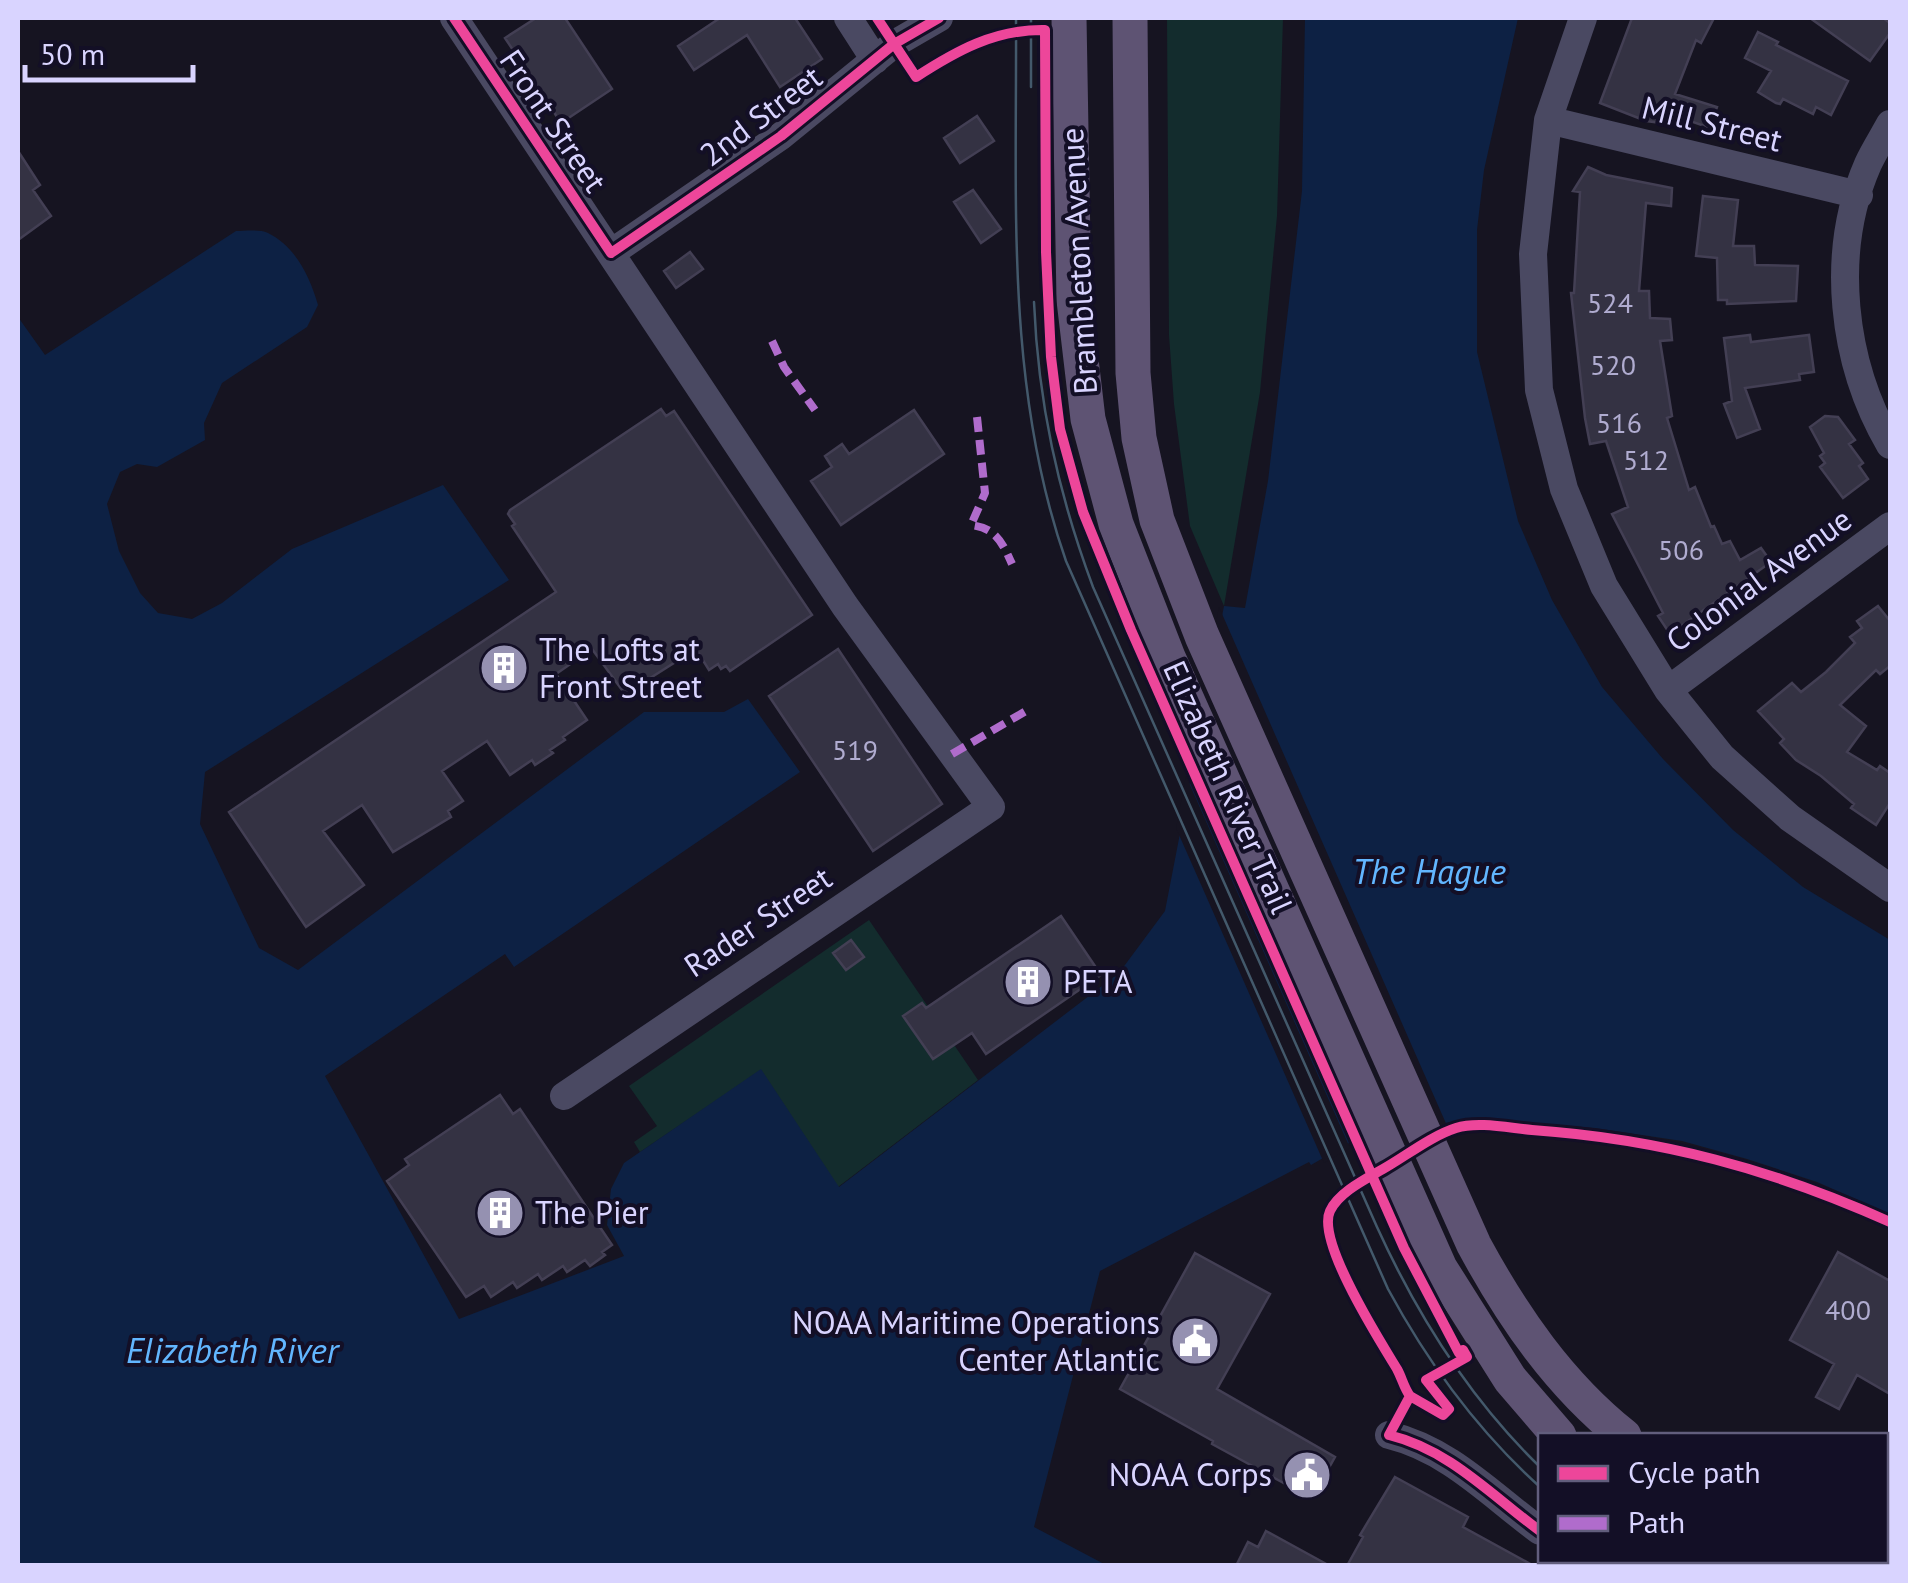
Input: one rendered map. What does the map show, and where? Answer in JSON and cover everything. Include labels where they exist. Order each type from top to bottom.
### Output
[{"type":"main road","name":"Brambleton Avenue","points":[[1069,18],[1072,249],[1081,366],[1095,452],[1129,559],[1168,657],[1440,1268],[1492,1352],[1557,1433]]},
{"type":"main road","name":"Brambleton Avenue","points":[[1130,18],[1133,372],[1144,466],[1165,542],[1191,610],[1463,1222],[1505,1301],[1540,1351],[1621,1433]]},
{"type":"street","name":"Front Street","points":[[454,18],[844,606],[991,807]]},
{"type":"street","points":[[848,18],[875,60]]},
{"type":"street","name":"2nd Street","points":[[611,253],[781,136],[875,60],[939,18]]},
{"type":"street","points":[[1583,18],[1548,120],[1533,254],[1538,390],[1564,489],[1604,586],[1668,690],[1722,757],[1790,818],[1890,888]]},
{"type":"street","name":"Mill Street","points":[[1548,120],[1859,195]]},
{"type":"street","points":[[1890,124],[1867,166],[1846,241],[1848,331],[1869,409],[1890,445]]},
{"type":"street","name":"Colonial Avenue","points":[[1668,690],[1890,526]]},
{"type":"street","name":"Rader Street","points":[[564,1096],[991,807]]},
{"type":"street","points":[[1389,1435],[1414,1442],[1473,1475],[1538,1529]]},
{"type":"green space","points":[[1167,18],[1283,18],[1277,216],[1260,392],[1224,606],[1190,526],[1174,404],[1169,335]]},
{"type":"green space","points":[[869,920],[978,1080],[838,1187],[761,1070],[640,1152],[634,1142],[657,1126],[629,1086]]},
{"type":"water","name":"Elizabeth River","points":[[1305,18],[1518,18],[1484,170],[1477,230],[1477,352],[1518,521],[1552,600],[1602,687],[1663,759],[1733,830],[1803,887],[1890,940],[1890,1214],[1817,1182],[1682,1141],[1595,1128],[1488,1119],[1363,1135],[1100,1271],[1034,1527],[1106,1565],[18,1565],[18,317],[45,355],[236,231],[260,231],[278,239],[306,274],[318,305],[307,327],[222,383],[204,423],[205,440],[157,467],[137,464],[120,472],[107,504],[119,551],[140,593],[158,613],[192,619],[222,603],[292,549],[443,485],[509,580],[205,772],[200,824],[259,948],[298,970],[644,712],[724,712],[748,699],[800,772],[514,967],[505,954],[325,1076],[459,1319],[624,1256],[607,1225],[611,1189],[624,1163],[761,1069],[839,1187],[1119,973],[1165,911],[1224,606],[1245,608],[1268,481],[1302,191]]},
{"type":"pier","points":[[1219,607],[1448,1128],[1364,1139],[1353,1146],[1188,768]]},
{"type":"pier","points":[[1186,776],[1350,1148],[1324,1163],[1176,828]]},
{"type":"building","points":[[536,18],[565,18],[612,89],[561,123],[505,38]]},
{"type":"building","points":[[720,18],[795,18],[822,59],[780,87],[747,35],[694,70],[678,46]]},
{"type":"building","points":[[1632,18],[1714,18],[1701,43],[1696,40],[1675,94],[1717,107],[1710,128],[1679,117],[1676,125],[1646,121],[1600,103]]},
{"type":"building","points":[[1810,18],[1883,18],[1890,23],[1890,33],[1870,61]]},
{"type":"building","points":[[1758,32],[1848,81],[1831,115],[1816,107],[1813,114],[1783,99],[1776,103],[1758,92],[1771,71],[1745,58]]},
{"type":"building","points":[[977,116],[994,141],[960,163],[944,138]]},
{"type":"building","points":[[18,151],[40,185],[33,190],[51,216],[18,240]]},
{"type":"building","points":[[1588,167],[1606,175],[1672,188],[1671,206],[1646,203],[1639,291],[1649,291],[1650,318],[1670,319],[1672,340],[1660,341],[1672,416],[1667,418],[1689,490],[1695,487],[1722,544],[1730,541],[1740,560],[1761,548],[1771,562],[1670,634],[1612,514],[1628,507],[1606,441],[1590,444],[1585,418],[1571,293],[1580,192],[1573,191]]},
{"type":"building","points":[[973,190],[1001,229],[981,243],[954,202]]},
{"type":"building","points":[[1703,196],[1738,200],[1733,246],[1754,246],[1755,265],[1798,266],[1796,301],[1727,304],[1727,300],[1718,300],[1717,258],[1696,256]]},
{"type":"building","points":[[690,252],[703,269],[676,288],[664,271]]},
{"type":"building","points":[[1750,335],[1751,342],[1809,335],[1814,372],[1799,374],[1800,380],[1745,388],[1760,429],[1737,438],[1724,404],[1732,401],[1724,338]]},
{"type":"building","name":"The Lofts at Front Street","points":[[661,409],[666,416],[674,411],[812,615],[730,671],[718,664],[709,670],[696,649],[625,694],[592,649],[556,674],[587,720],[563,737],[565,740],[550,750],[553,753],[535,765],[532,760],[510,775],[487,741],[442,771],[463,801],[448,811],[451,817],[393,852],[362,805],[323,831],[364,885],[306,927],[229,812],[556,592],[512,526],[515,524],[508,514],[510,510]]},
{"type":"building","points":[[914,410],[944,454],[841,525],[811,481],[832,467],[825,456],[842,444],[849,454]]},
{"type":"building","points":[[1825,416],[1838,417],[1855,440],[1849,444],[1863,463],[1859,466],[1868,479],[1843,498],[1820,467],[1825,463],[1820,456],[1824,453],[1810,427]]},
{"type":"building","points":[[1878,606],[1890,621],[1890,666],[1880,674],[1876,670],[1840,705],[1866,726],[1847,752],[1877,770],[1880,766],[1890,773],[1890,803],[1876,825],[1851,808],[1854,804],[1821,776],[1796,760],[1780,743],[1784,739],[1758,711],[1792,683],[1801,692],[1826,672],[1855,643],[1850,637],[1862,628],[1857,621]]},
{"type":"building","points":[[838,649],[942,804],[873,851],[769,696]]},
{"type":"building","name":"PETA","points":[[1061,916],[1101,975],[986,1054],[972,1033],[933,1059],[903,1016],[922,1003],[926,1008]]},
{"type":"building","points":[[851,940],[864,957],[846,970],[833,953]]},
{"type":"building","name":"The Pier","points":[[500,1095],[513,1114],[520,1109],[612,1245],[590,1266],[585,1260],[567,1272],[563,1266],[542,1280],[538,1274],[517,1288],[513,1282],[491,1297],[484,1286],[466,1297],[387,1181],[409,1165],[405,1159]]},
{"type":"building","points":[[1838,1252],[1890,1281],[1890,1394],[1857,1375],[1839,1409],[1816,1397],[1834,1364],[1790,1340]]},
{"type":"building","name":"NOAA Maritime Operations Center Atlantic","points":[[1195,1253],[1270,1294],[1217,1389],[1335,1457],[1313,1496],[1212,1444],[1213,1441],[1120,1389]]},
{"type":"building","points":[[1395,1477],[1468,1517],[1463,1527],[1534,1566],[1347,1566],[1363,1537],[1360,1535]]},
{"type":"building","points":[[1266,1531],[1330,1566],[1236,1566],[1248,1542],[1258,1547]]},
{"type":"tram line","points":[[1016,18],[1016,224],[1024,361],[1046,495],[1066,561],[1388,1289],[1456,1395],[1538,1485]]},
{"type":"tram line","points":[[1031,18],[1031,87]]},
{"type":"tram line","points":[[1034,302],[1040,376],[1052,447],[1093,587],[1393,1260],[1447,1355],[1490,1413],[1538,1465]]},
{"type":"tram line","points":[[1638,1563],[1642,1566]]},
{"type":"tram line","points":[[1666,1563],[1670,1566]]},
{"type":"marked path","points":[[772,341],[784,367],[815,410]]},
{"type":"marked path","points":[[977,417],[985,493],[971,525],[987,529],[997,537],[1012,564]]},
{"type":"marked path","points":[[952,754],[1026,711]]},
{"type":"cycle path","points":[[454,18],[611,253],[781,136],[894,44],[939,18]]},
{"type":"cycle path","name":"Elizabeth River Trail","points":[[877,18],[916,77],[977,43],[1009,33],[1045,30],[1046,252],[1051,357],[1060,429],[1083,512],[1131,630],[1404,1248],[1459,1353],[1463,1350],[1467,1357],[1426,1380],[1449,1409],[1443,1415],[1410,1396],[1389,1435],[1451,1462],[1538,1529]]},
{"type":"cycle path","points":[[1410,1396],[1341,1267],[1328,1225],[1330,1211],[1354,1187],[1456,1128],[1474,1125],[1580,1134],[1671,1149],[1759,1172],[1890,1222]]},
{"type":"place","name":"The Lofts at Front Street","points":[[504,668]]},
{"type":"place","name":"PETA","points":[[1028,982]]},
{"type":"place","name":"The Pier","points":[[500,1213]]},
{"type":"place","name":"NOAA Maritime Operations Center Atlantic","points":[[1195,1341]]},
{"type":"place","name":"NOAA Corps","points":[[1307,1475]]},
{"type":"water label","name":"The Hague","points":[[1429,872]]}]
